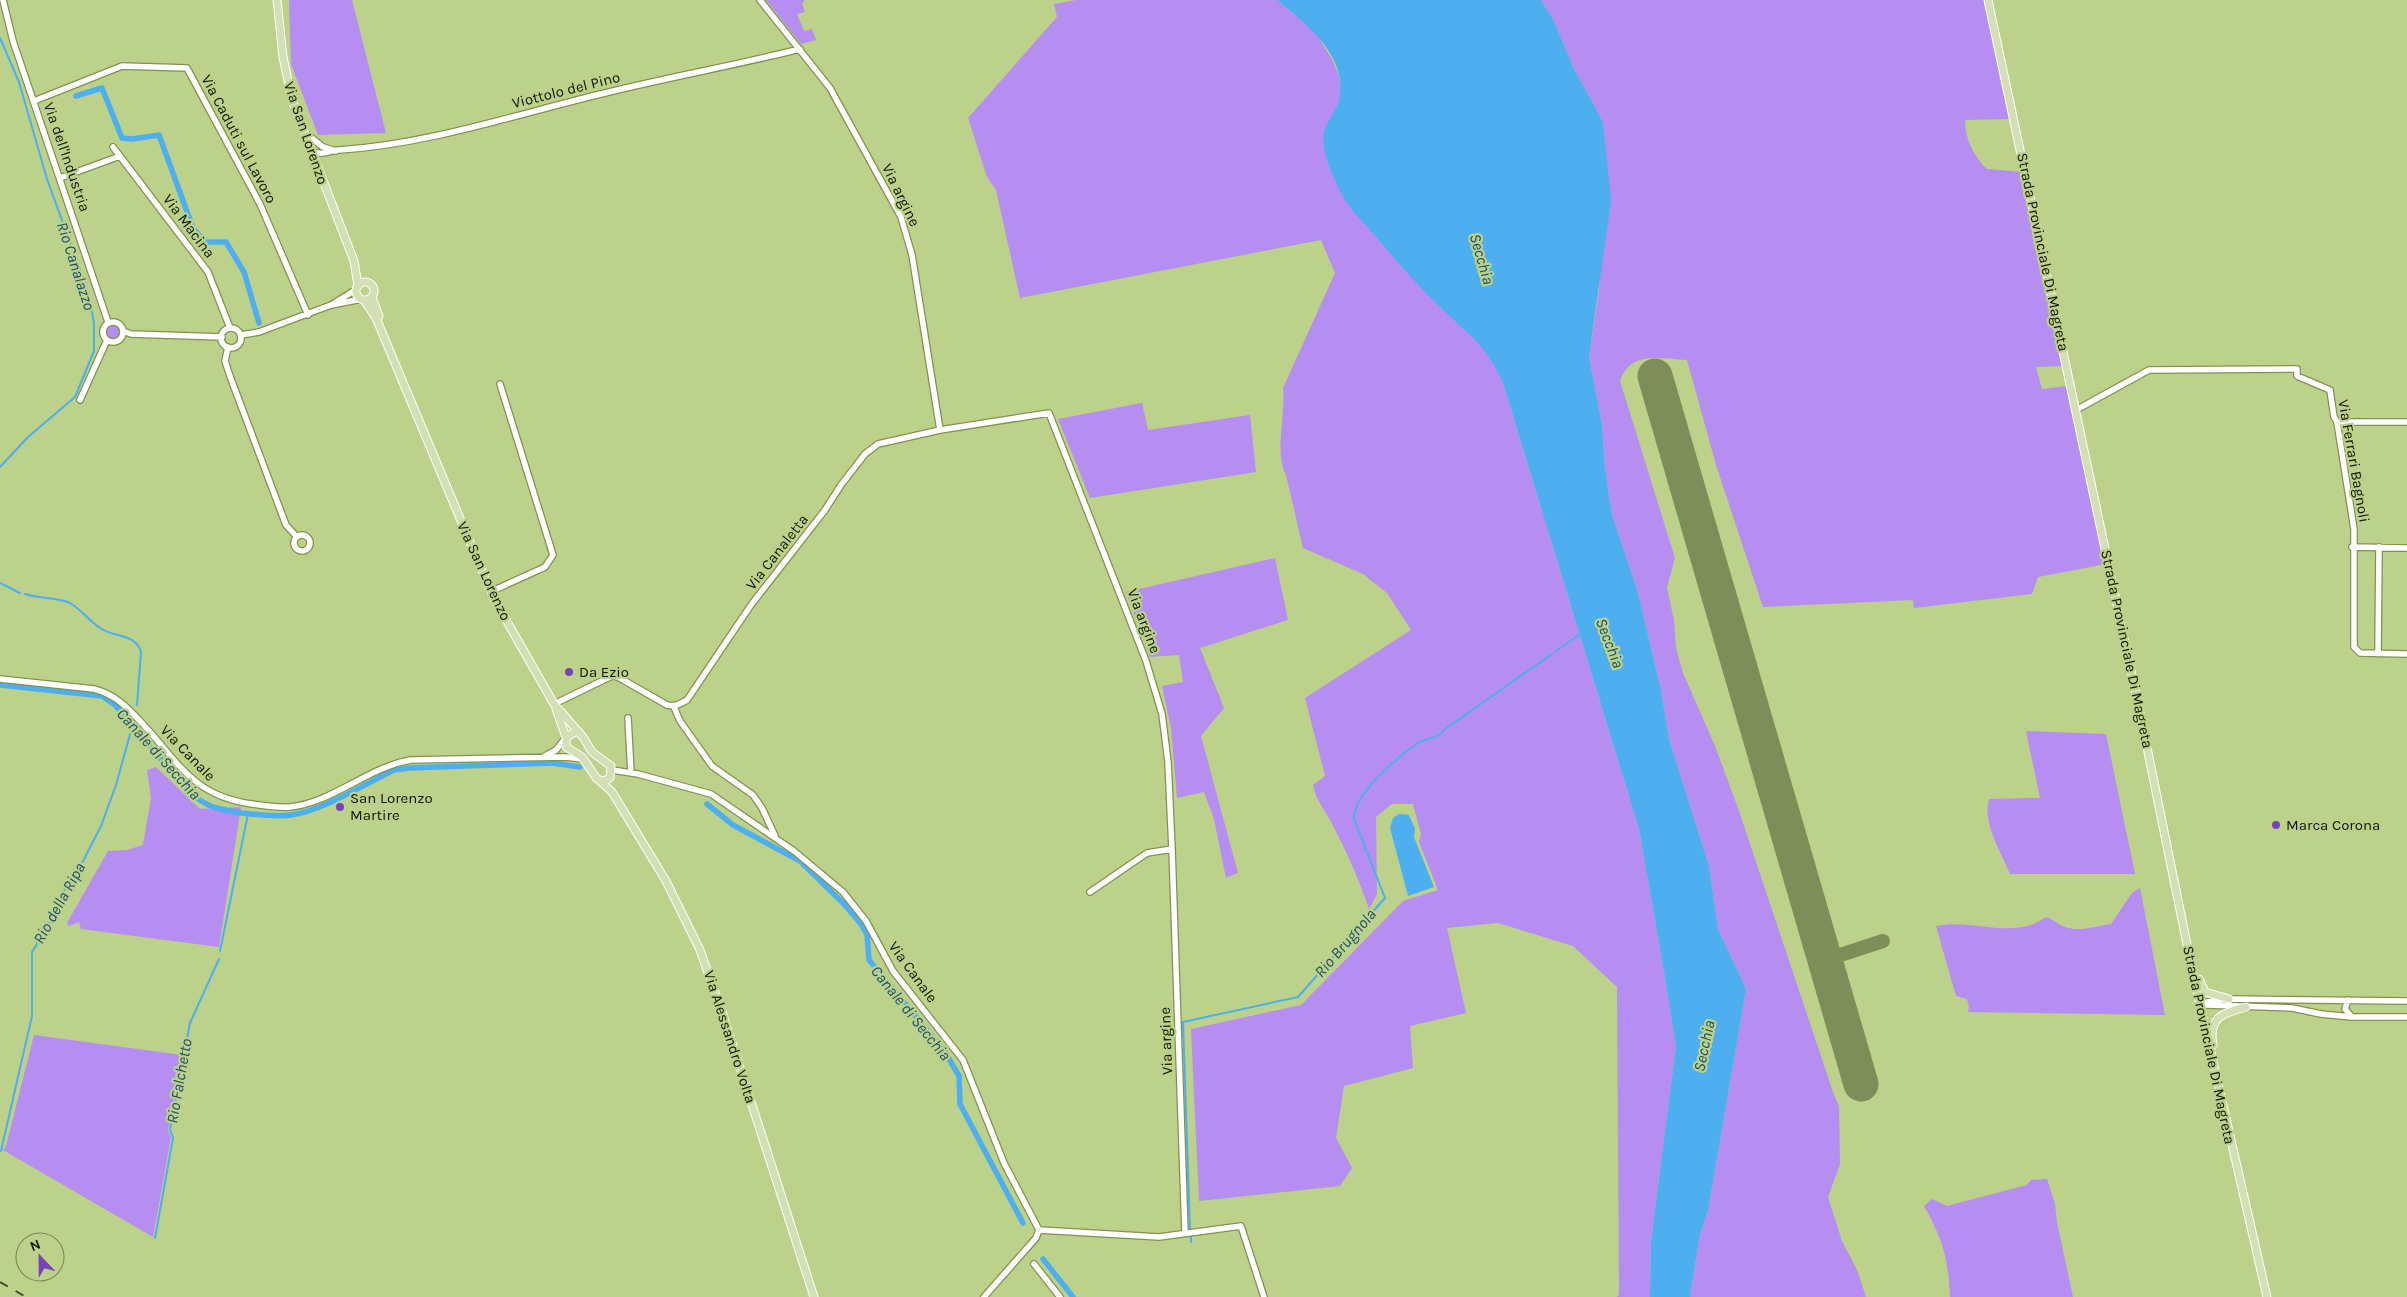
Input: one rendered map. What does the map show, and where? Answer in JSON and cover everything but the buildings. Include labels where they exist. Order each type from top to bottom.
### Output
[{"type":"main road","name":"Via San Lorenzo","points":[[277,0],[287,80],[302,130],[354,261],[368,283]]},
{"type":"main road","name":"Strada Provinciale Di Magreta","points":[[1988,0],[2187,943],[2267,1297]]},
{"type":"main road","name":"Via San Lorenzo","points":[[354,261],[358,287]]},
{"type":"main road","points":[[368,283],[374,290],[372,297],[363,300],[358,296],[358,287],[368,283]]},
{"type":"main road","name":"Via San Lorenzo","points":[[372,297],[424,433]]},
{"type":"main road","name":"Via San Lorenzo","points":[[363,300],[376,318],[490,592],[554,704]]},
{"type":"main road","points":[[554,704],[592,752],[609,764],[612,792]]},
{"type":"main road","points":[[554,704],[566,747],[584,760],[594,776],[612,792]]},
{"type":"main road","points":[[565,738],[577,731]]},
{"type":"main road","points":[[600,781],[611,774]]},
{"type":"main road","name":"Via Alessandro Volta","points":[[612,792],[666,881],[700,950],[723,1015],[814,1297]]},
{"type":"main road","points":[[2187,943],[2192,947],[2202,990],[2207,994],[2229,999]]},
{"type":"main road","points":[[2216,1077],[2218,1066],[2212,1037],[2215,1021],[2229,1012],[2246,1007]]},
{"type":"street","name":"Via dell'Industria","points":[[3,0],[13,41],[108,322]]},
{"type":"street","name":"Via argine","points":[[760,0],[800,48],[835,96],[904,224],[912,255],[940,430]]},
{"type":"street","name":"Viottolo del Pino","points":[[326,154],[336,151],[391,146],[608,92],[707,72],[800,48]]},
{"type":"street","name":"Via Caduti sul Lavoro","points":[[34,101],[122,66],[187,68],[260,204],[308,315]]},
{"type":"street","name":"Viottolo del Pino","points":[[302,130],[323,147],[336,151]]},
{"type":"street","name":"Via Macina","points":[[113,147],[208,272],[230,328]]},
{"type":"street","points":[[310,150],[323,147]]},
{"type":"street","points":[[310,150],[318,154],[326,154],[318,168]]},
{"type":"street","points":[[60,178],[120,156]]},
{"type":"street","points":[[241,335],[259,332],[308,315],[331,305],[358,287]]},
{"type":"street","points":[[331,305],[363,300]]},
{"type":"street","points":[[123,331],[119,340],[113,342],[107,340],[102,332],[108,322],[117,322],[123,331],[131,334],[222,337]]},
{"type":"street","points":[[230,328],[236,329],[241,335],[239,344],[234,348],[223,344],[222,337],[225,330],[230,328]]},
{"type":"street","points":[[80,400],[107,340]]},
{"type":"street","points":[[228,347],[226,360],[231,379],[286,525],[297,538]]},
{"type":"street","name":"Via Ferrari Bagnoli","points":[[2076,410],[2149,370],[2297,369],[2297,376],[2330,390],[2352,511],[2353,642],[2356,650],[2360,653],[2378,654]]},
{"type":"street","points":[[490,592],[545,567],[553,555],[500,384]]},
{"type":"street","name":"Via argine","points":[[1049,413],[1146,661],[1162,714],[1168,762],[1189,1233]]},
{"type":"street","name":"Via Canaletta","points":[[674,707],[687,700],[751,605],[865,454],[878,444],[940,430],[1049,413]]},
{"type":"street","points":[[2337,422],[2407,422]]},
{"type":"street","points":[[2352,547],[2407,548]]},
{"type":"street","points":[[2379,547],[2378,654],[2407,654]]},
{"type":"street","points":[[554,704],[602,680],[615,676],[660,702],[674,707],[680,721],[712,766],[753,795],[762,808],[776,838]]},
{"type":"street","name":"Via Canale","points":[[0,679],[94,689],[108,694],[132,714],[196,783],[213,795],[240,802],[282,807],[304,804],[387,766],[411,760],[543,757],[572,757],[584,760]]},
{"type":"street","points":[[628,718],[631,773]]},
{"type":"street","points":[[543,757],[556,750],[565,738]]},
{"type":"street","name":"Via Canale","points":[[611,774],[631,773],[711,794],[813,865],[852,901],[866,921],[893,971],[963,1060],[1004,1163],[1040,1230]]},
{"type":"street","points":[[1090,892],[1148,853],[1172,849]]},
{"type":"street","points":[[2200,1003],[2229,999],[2407,1001]]},
{"type":"street","points":[[2348,1000],[2345,1009],[2352,1017]]},
{"type":"street","points":[[2200,1003],[2292,1008],[2321,1014],[2352,1017],[2407,1017]]},
{"type":"street","points":[[984,1297],[1036,1238],[1040,1230],[1149,1237],[1241,1226],[1264,1297]]},
{"type":"street","points":[[1034,1264],[1060,1297]]},
{"type":"shaded area","points":[[289,0],[352,0],[386,133],[318,135],[291,64]]},
{"type":"shaded area","points":[[766,0],[805,0],[802,4],[805,12],[797,14],[804,31],[812,29],[816,40],[801,44]]},
{"type":"shaded area","points":[[1076,0],[1277,0],[1314,30],[1333,61],[1339,76],[1341,93],[1337,108],[1324,130],[1381,243],[1438,305],[1475,338],[1493,361],[1503,383],[1639,829],[1676,1046],[1651,1241],[1650,1297],[1617,1297],[1619,1294],[1617,987],[1573,946],[1498,923],[1447,928],[1466,1013],[1410,1026],[1413,1068],[1344,1086],[1336,1138],[1352,1168],[1340,1186],[1199,1201],[1191,1029],[1301,1005],[1403,901],[1438,890],[1419,842],[1421,834],[1413,804],[1392,804],[1376,817],[1377,894],[1369,909],[1361,886],[1313,785],[1325,776],[1305,698],[1411,630],[1387,593],[1363,574],[1303,548],[1283,466],[1281,445],[1283,388],[1335,273],[1321,240],[1020,298],[996,190],[987,177],[968,118],[1057,17],[1054,4]]},
{"type":"shaded area","points":[[1541,0],[1985,0],[2010,119],[1965,120],[1965,127],[1974,153],[1987,169],[2022,172],[2064,366],[2036,367],[2042,389],[2067,386],[2106,564],[2038,577],[2032,594],[1914,608],[1913,600],[1763,607],[1716,465],[1687,360],[1647,358],[1639,360],[1631,364],[1620,381],[1675,558],[1667,587],[1674,621],[1676,648],[1683,673],[1715,746],[1739,811],[1839,1106],[1840,1164],[1828,1197],[1842,1241],[1857,1270],[1866,1297],[1690,1297],[1700,1234],[1708,1211],[1746,989],[1718,929],[1709,866],[1669,739],[1661,690],[1637,589],[1612,515],[1605,468],[1602,425],[1589,357],[1599,291],[1606,157],[1603,122],[1573,67],[1554,21]]},
{"type":"shaded area","points":[[113,324],[118,326],[120,331],[118,336],[113,338],[108,336],[106,331],[108,326]]},
{"type":"shaded area","points":[[1142,403],[1148,430],[1250,415],[1256,472],[1090,498],[1058,419]]},
{"type":"shaded area","points":[[1275,558],[1288,620],[1200,648],[1224,708],[1201,736],[1238,873],[1226,878],[1214,819],[1204,792],[1177,798],[1171,728],[1162,686],[1183,682],[1179,655],[1150,657],[1126,592]]},
{"type":"shaded area","points":[[2026,731],[2106,734],[2135,874],[2010,874],[1990,827],[1988,818],[1989,799],[2040,798]]},
{"type":"shaded area","points":[[156,767],[200,809],[241,807],[219,947],[81,929],[79,922],[69,926],[67,923],[108,851],[127,850],[143,845],[151,798],[147,770]]},
{"type":"shaded area","points":[[2140,888],[2165,1015],[1968,1012],[1967,999],[1956,996],[1936,926],[1950,924],[1992,928],[2020,927],[2034,924],[2046,917],[2074,929],[2111,924],[2132,893]]},
{"type":"shaded area","points":[[34,1035],[182,1055],[168,1130],[171,1137],[153,1237],[3,1150],[6,1146]]},
{"type":"shaded area","points":[[2047,1179],[2055,1204],[2073,1297],[1950,1297],[1948,1271],[1943,1249],[1936,1229],[1924,1206],[1932,1199],[1947,1206],[2027,1185],[2031,1180]]},
{"type":"water","name":"Secchia","points":[[1277,0],[1541,0],[1554,21],[1573,67],[1603,122],[1611,201],[1589,357],[1602,425],[1605,468],[1612,515],[1637,589],[1661,690],[1669,739],[1709,866],[1718,929],[1746,989],[1708,1211],[1700,1234],[1690,1297],[1650,1297],[1651,1241],[1676,1046],[1639,829],[1503,383],[1482,348],[1404,270],[1347,203],[1329,167],[1323,136],[1325,128],[1336,108],[1340,94],[1340,79],[1336,65],[1320,40],[1299,18]]},
{"type":"water","points":[[1399,814],[1409,815],[1415,829],[1414,837],[1434,887],[1408,896],[1390,828],[1393,818]]},
{"type":"waterway","name":"Rio Canalazzo","points":[[0,38],[19,82],[47,179],[88,292],[94,323],[94,351],[75,397],[28,437],[0,467]]},
{"type":"waterway","points":[[76,96],[102,88],[122,138],[132,139],[159,135],[193,228],[205,242],[226,242],[244,272],[259,323]]},
{"type":"waterway","name":"Rio della Ripa","points":[[0,583],[20,593]]},
{"type":"waterway","name":"Rio della Ripa","points":[[25,594],[70,603],[100,628],[134,642],[141,652],[137,705]]},
{"type":"waterway","name":"Rio Brugnola","points":[[1556,651],[1579,635]]},
{"type":"waterway","name":"Rio Brugnola","points":[[1190,1230],[1183,1022],[1298,997],[1385,898],[1354,819],[1356,809],[1369,788],[1399,757],[1418,743],[1436,737],[1552,654]]},
{"type":"waterway","name":"Canale di Secchia","points":[[0,685],[102,696],[115,705],[189,792],[214,807],[242,813],[279,816],[303,812],[330,803],[394,770],[408,768],[552,763],[580,767]]},
{"type":"waterway","name":"Rio della Ripa","points":[[1,1151],[32,1016],[32,952],[47,928],[71,876],[79,869],[101,826],[116,785],[134,720]]},
{"type":"waterway","name":"Canale di Secchia","points":[[707,804],[733,825],[800,861],[844,904],[861,924],[867,934],[869,960],[945,1052],[959,1076],[960,1104],[1023,1223]]},
{"type":"waterway","name":"Rio Falchetto","points":[[220,951],[248,814]]},
{"type":"waterway","name":"Rio Falchetto","points":[[155,1238],[173,1138],[170,1129],[190,1023],[219,959]]},
{"type":"waterway","name":"Rio Brugnola","points":[[1191,1235],[1191,1242]]},
{"type":"waterway","name":"Canale di Secchia","points":[[1043,1259],[1073,1297]]},
{"type":"taxiway","points":[[1825,960],[1883,941]]},
{"type":"runway","points":[[1655,376],[1861,1084]]},
{"type":"railway","points":[[0,1282],[26,1297]]},
{"type":"place","name":"Da Ezio","points":[[569,672]]},
{"type":"place","name":"San Lorenzo Martire","points":[[340,807]]},
{"type":"place","name":"Marca Corona","points":[[2276,825]]}]
